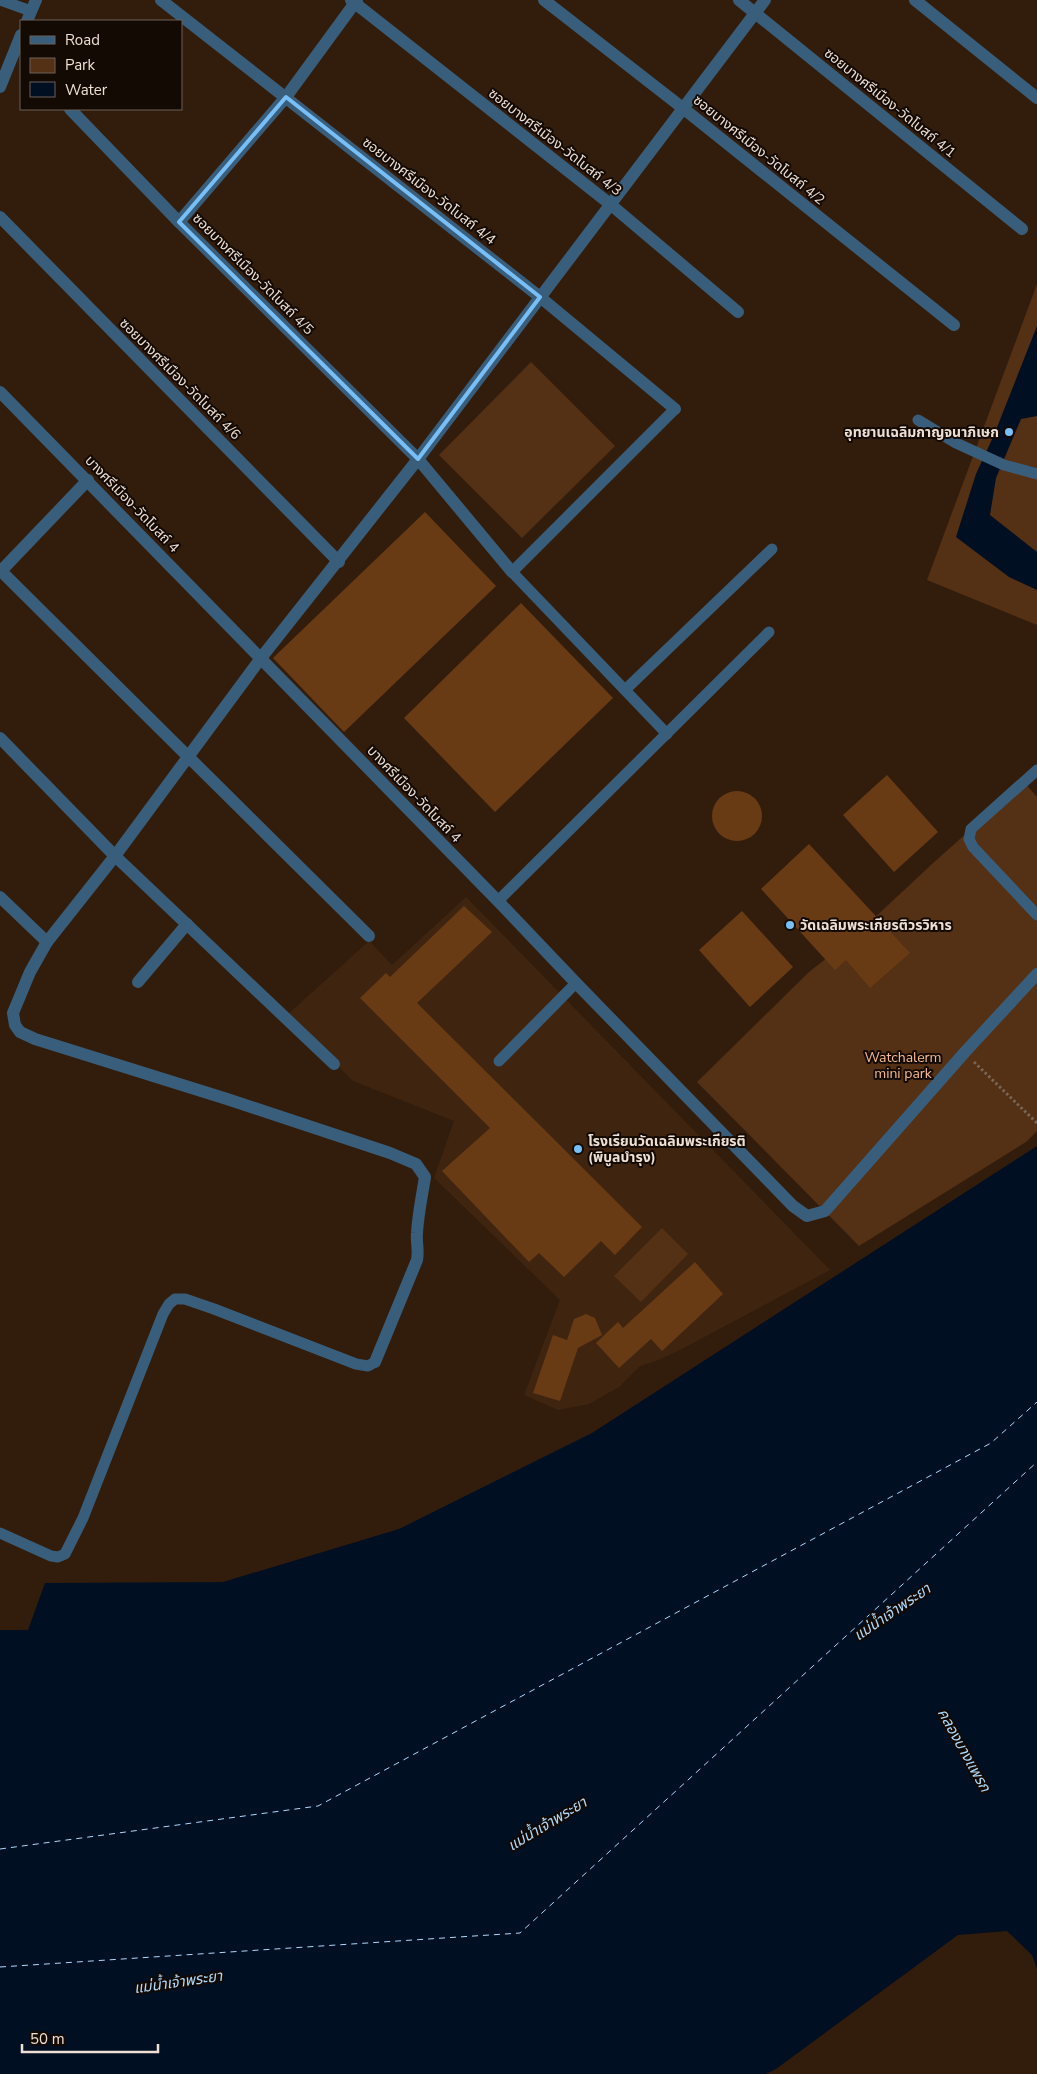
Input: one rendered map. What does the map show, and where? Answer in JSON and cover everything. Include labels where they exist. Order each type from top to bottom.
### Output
[{"type":"street","name":"ซอยบางศรีเมือง-วัดโบสถ์ 4/4","points":[[161,0],[540,297],[674,409]]},
{"type":"street","name":"ซอยบางศรีเมือง-วัดโบสถ์ 4/2","points":[[544,0],[684,109],[954,325]]},
{"type":"street","name":"ซอยบางศรีเมือง-วัดโบสถ์ 4/1","points":[[739,0],[1022,229]]},
{"type":"street","points":[[376,1362],[417,1260],[419,1248],[416,1237],[418,1213],[425,1177],[416,1164],[390,1153],[235,1102],[35,1039],[20,1032],[15,1025],[13,1013],[30,972],[47,942],[115,856],[261,658],[339,562],[418,459],[765,0]]},
{"type":"street","points":[[915,0],[1037,98]]},
{"type":"street","points":[[179,222],[286,97],[354,1]]},
{"type":"street","name":"ซอยบางศรีเมือง-วัดโบสถ์ 4/3","points":[[354,1],[610,204],[738,312]]},
{"type":"street","points":[[0,87],[18,55],[20,42]]},
{"type":"street","name":"ซอยบางศรีเมือง-วัดโบสถ์ 4/5","points":[[71,110],[179,222],[418,459],[512,572]]},
{"type":"street","name":"ซอยบางศรีเมือง-วัดโบสถ์ 4/6","points":[[0,217],[339,562]]},
{"type":"street","name":"บางศรีเมือง-วัดโบสถ์ 4","points":[[0,392],[88,480],[793,1206],[808,1216],[825,1211],[965,1052]]},
{"type":"street","points":[[88,480],[0,571],[369,936]]},
{"type":"street","points":[[0,738],[115,856],[334,1064]]},
{"type":"street","points":[[0,897],[47,942]]},
{"type":"street","points":[[138,982],[187,924]]},
{"type":"street","points":[[965,1052],[1037,974]]},
{"type":"lane","points":[[0,0],[31,11]]},
{"type":"lane","points":[[666,734],[512,572],[674,409]]},
{"type":"lane","points":[[918,420],[956,443],[1004,465],[1037,474]]},
{"type":"lane","points":[[625,690],[772,549]]},
{"type":"lane","points":[[498,901],[769,632]]},
{"type":"lane","points":[[1037,770],[971,829],[969,839],[973,847],[1037,915]]},
{"type":"lane","points":[[499,1061],[576,983]]},
{"type":"lane","points":[[0,1534],[51,1556],[58,1557],[65,1554],[87,1510],[163,1314],[169,1304],[175,1299],[185,1299],[214,1309],[356,1364],[368,1366],[376,1362]]},
{"type":"path","points":[[965,1052],[1037,1123]]},
{"type":"highlighted area","points":[[286,97],[540,297],[418,459],[179,222]]},
{"type":"shaded area","name":"โรงเรียนวัดเฉลิมพระเกียรติ (พิบูลบำรุง)","points":[[466,897],[830,1270],[678,1351],[640,1366],[619,1387],[589,1404],[558,1410],[524,1395],[560,1300],[434,1178],[454,1121],[353,1081],[287,1015],[369,941],[392,965]]},
{"type":"green space","name":"อุทยานเฉลิมกาญจนาภิเษก","points":[[1037,284],[1037,625],[927,580]]},
{"type":"green space","points":[[531,362],[615,446],[522,538],[439,455]]},
{"type":"green space","name":"Watchalerm mini park","points":[[1024,782],[1037,797],[1037,1131],[1026,1142],[859,1246],[697,1082],[809,972],[857,934]]},
{"type":"green space","points":[[662,1228],[688,1254],[641,1302],[614,1276]]},
{"type":"water","points":[[1037,326],[1037,416],[1021,419],[996,478],[990,515],[1037,552],[1037,590],[1009,577],[956,537],[976,474],[994,435]]},
{"type":"water","points":[[1037,1146],[1037,1969],[1032,1955],[1007,1931],[958,1935],[776,2069],[766,2074],[0,2074],[0,1630],[28,1630],[45,1583],[223,1582],[399,1529],[592,1433]]},
{"type":"building","points":[[425,512],[496,586],[344,732],[273,658]]},
{"type":"building","points":[[521,603],[613,698],[495,812],[404,718]]},
{"type":"building","points":[[887,775],[938,832],[894,872],[843,815]]},
{"type":"building","points":[[737,791],[747,793],[755,798],[760,806],[762,816],[760,826],[755,834],[747,839],[737,841],[727,839],[719,834],[714,826],[712,816],[714,806],[719,798],[727,793]]},
{"type":"building","points":[[809,844],[910,953],[870,988],[846,960],[835,970],[761,889]]},
{"type":"building","points":[[464,906],[492,932],[417,1003],[642,1227],[615,1255],[601,1241],[564,1277],[539,1253],[529,1262],[442,1171],[490,1128],[360,998],[386,973],[390,977]]},
{"type":"building","points":[[742,911],[793,967],[750,1007],[699,950]]},
{"type":"building","points":[[695,1262],[723,1294],[662,1351],[651,1339],[619,1368],[596,1343],[618,1322],[623,1328]]},
{"type":"building","points":[[586,1314],[595,1318],[602,1335],[578,1348],[560,1401],[533,1393],[553,1335],[567,1340],[574,1319]]},
{"type":"ferry route","points":[[0,1849],[318,1806],[991,1443],[1037,1402]]},
{"type":"ferry route","points":[[0,1967],[520,1933],[1037,1462]]},
{"type":"place","name":"อุทยานเฉลิมกาญจนาภิเษก","points":[[1009,432]]},
{"type":"place","name":"วัดเฉลิมพระเกียรติวรวิหาร","points":[[790,925]]},
{"type":"place","name":"โรงเรียนวัดเฉลิมพระเกียรติ (พิบูลบำรุง)","points":[[578,1149]]},
{"type":"water label","name":"แม่น้ำเจ้าพระยา","points":[[892,1612]]},
{"type":"water label","name":"คลองบางแพรก","points":[[964,1750]]},
{"type":"water label","name":"แม่น้ำเจ้าพระยา","points":[[547,1824]]},
{"type":"water label","name":"แม่น้ำเจ้าพระยา","points":[[178,1982]]}]
